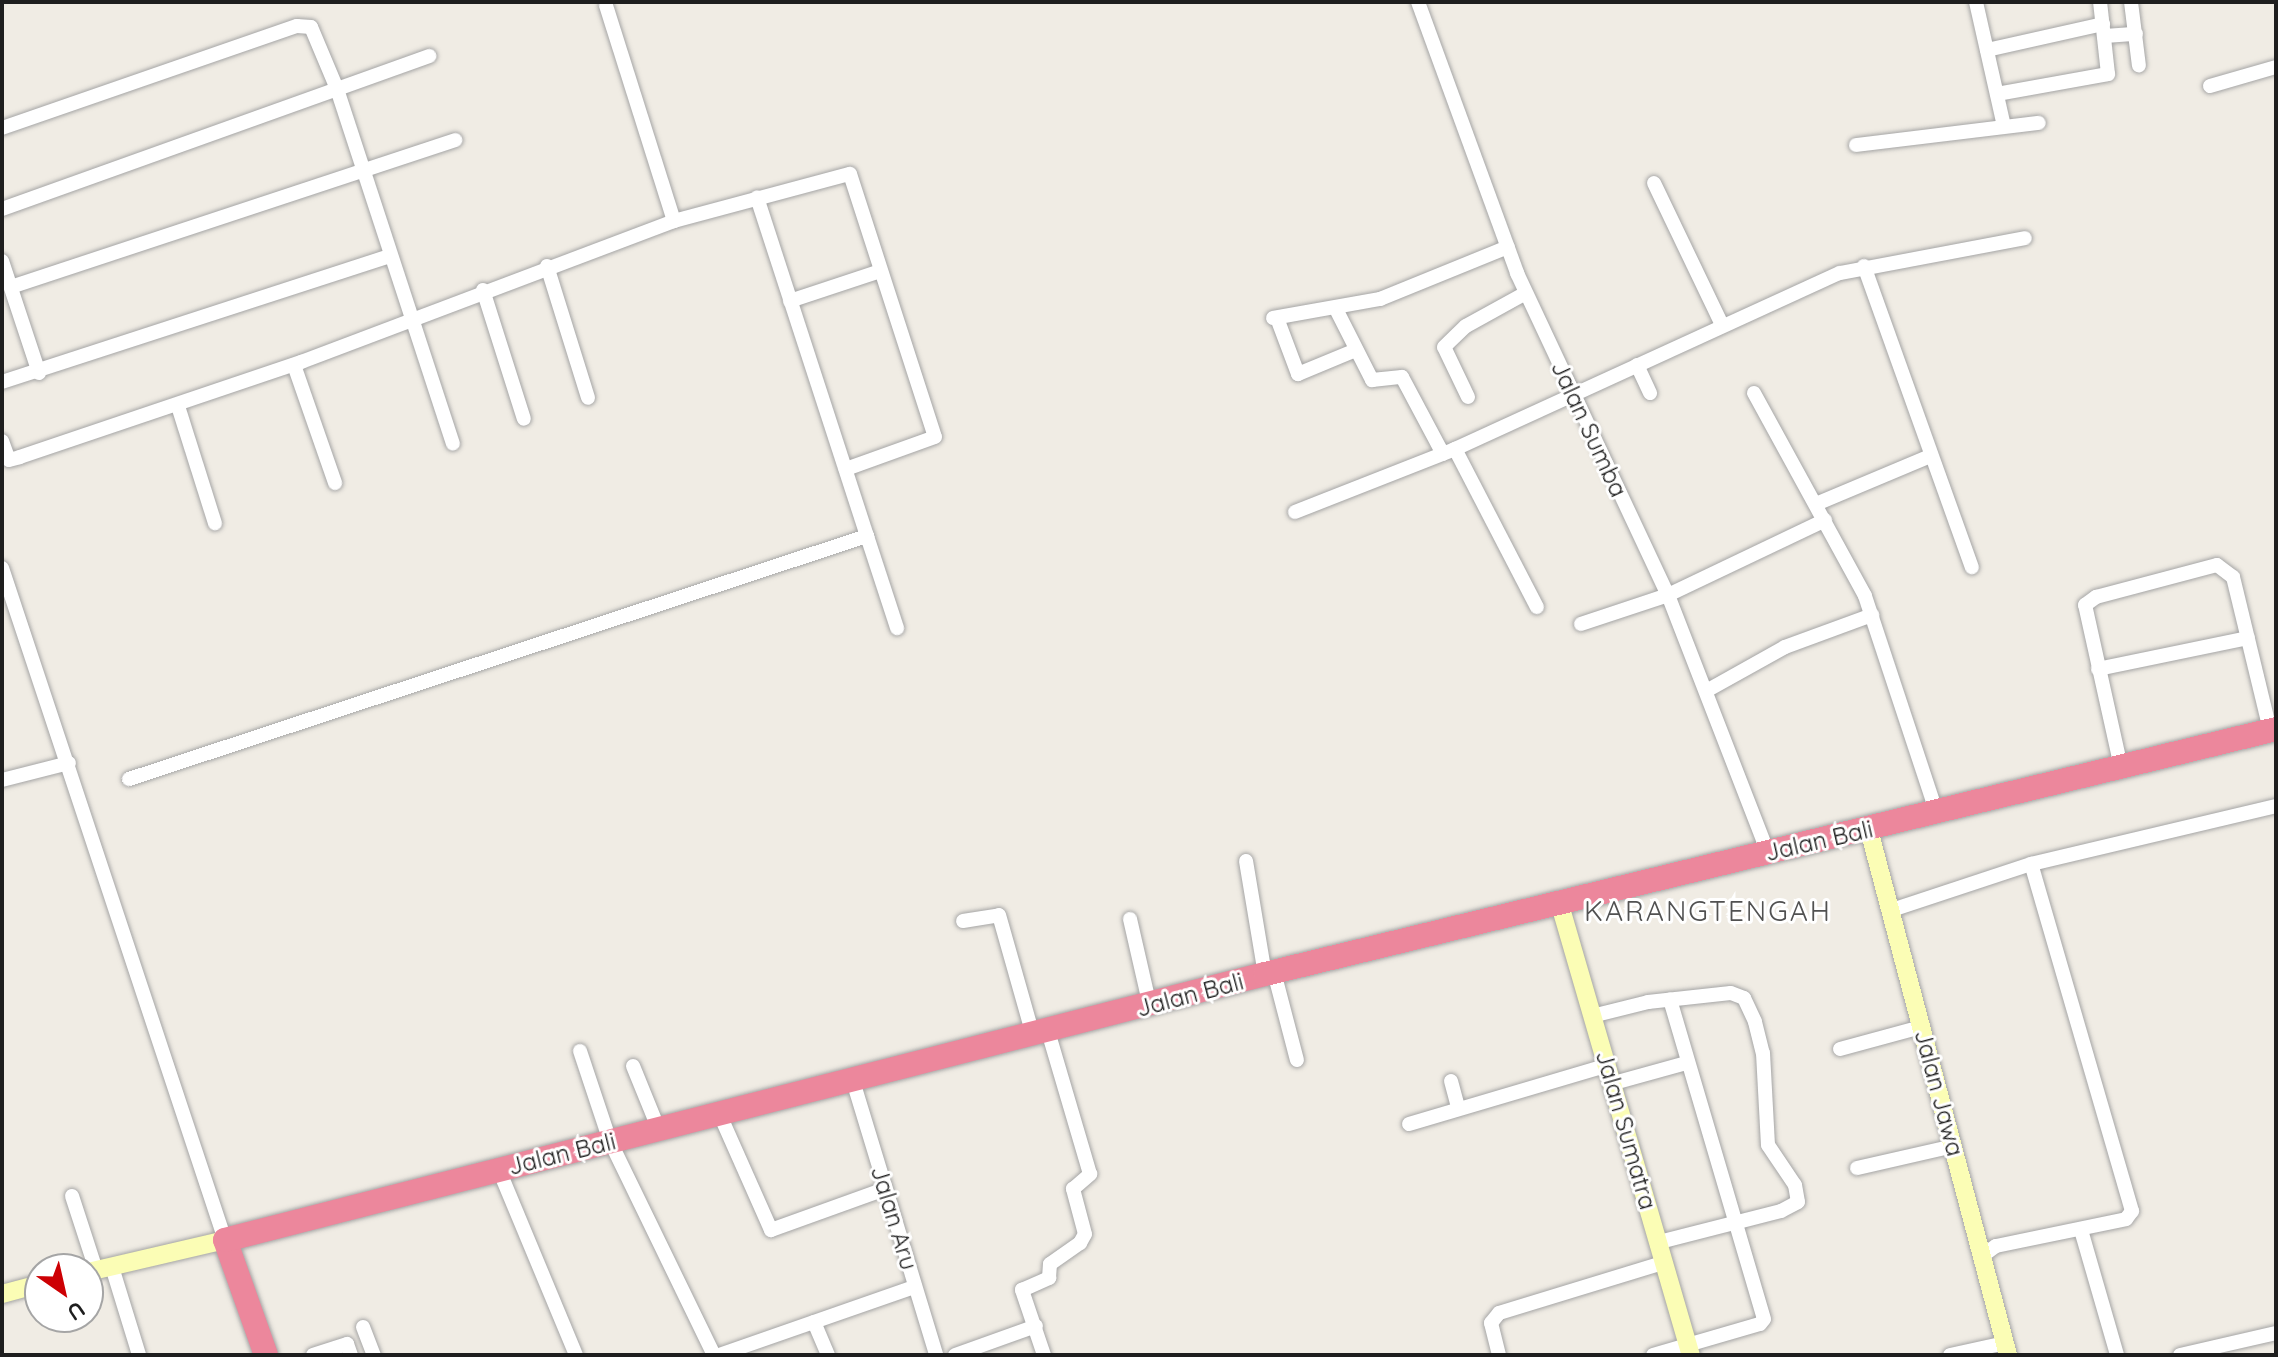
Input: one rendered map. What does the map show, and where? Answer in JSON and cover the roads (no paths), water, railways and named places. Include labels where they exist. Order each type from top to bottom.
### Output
[{"type":"highway","name":"Jalan Bali","points":[[225,1240],[1270,973],[1560,905],[1780,848],[1869,830],[1935,808],[2273,730]]},
{"type":"highway","points":[[225,1240],[266,1355]]},
{"type":"main road","name":"Jalan Jawa","points":[[1869,830],[2007,1349]]},
{"type":"main road","name":"Jalan Sumatra","points":[[1560,905],[1689,1350]]},
{"type":"main road","name":"Jalan Bali","points":[[104,1268],[225,1240]]},
{"type":"main road","points":[[2,1294],[24,1288]]},
{"type":"street","name":"Jalan Sumba","points":[[1418,2],[1526,293],[1668,595],[1780,848]]},
{"type":"street","points":[[1976,2],[2004,126]]},
{"type":"street","points":[[1997,94],[2108,74],[2100,2]]},
{"type":"street","points":[[2131,2],[2139,66]]},
{"type":"street","points":[[606,5],[674,221]]},
{"type":"street","points":[[2,128],[305,25],[314,31],[337,89],[453,443]]},
{"type":"street","points":[[1987,50],[2104,30],[2136,34]]},
{"type":"street","points":[[2,209],[429,56]]},
{"type":"street","points":[[2210,86],[2276,67]]},
{"type":"street","points":[[1856,145],[2039,123]]},
{"type":"street","points":[[11,287],[362,168],[455,140]]},
{"type":"street","points":[[2,441],[9,460],[294,365],[483,290],[674,221],[850,174],[935,437],[846,469]]},
{"type":"street","points":[[1654,183],[1722,325]]},
{"type":"street","points":[[757,197],[897,628]]},
{"type":"street","points":[[1295,512],[1449,452],[1722,325],[1864,266],[2025,238]]},
{"type":"street","points":[[1356,350],[1298,374],[1275,318],[1380,299],[1508,247]]},
{"type":"street","points":[[2,382],[39,373],[390,256]]},
{"type":"street","points":[[2,261],[39,373]]},
{"type":"street","points":[[547,266],[588,398]]},
{"type":"street","points":[[1864,266],[1972,567]]},
{"type":"street","points":[[790,301],[880,271]]},
{"type":"street","points":[[483,290],[524,419]]},
{"type":"street","points":[[1468,397],[1444,347],[1466,326],[1526,293]]},
{"type":"street","points":[[1336,309],[1376,383],[1392,374],[1402,377],[1449,452],[1537,607]]},
{"type":"street","points":[[294,365],[335,483]]},
{"type":"street","points":[[1637,365],[1650,393]]},
{"type":"street","points":[[1754,393],[1825,520],[1872,615],[1935,808]]},
{"type":"street","points":[[178,406],[215,523]]},
{"type":"street","points":[[1816,504],[1930,456]]},
{"type":"street","points":[[1581,624],[1668,595],[1825,520]]},
{"type":"street","points":[[129,779],[867,536]]},
{"type":"street","points":[[2121,767],[2085,613],[2088,600],[2217,565],[2233,577],[2273,730]]},
{"type":"street","points":[[2,568],[225,1240]]},
{"type":"street","points":[[1708,690],[1785,647],[1872,615]]},
{"type":"street","points":[[2098,669],[2248,638]]},
{"type":"street","points":[[2,780],[69,763]]},
{"type":"street","points":[[1889,911],[2031,864],[2276,806]]},
{"type":"street","points":[[1246,861],[1270,973],[1297,1060]]},
{"type":"street","points":[[1982,1256],[1996,1246],[2126,1219],[2132,1211],[2031,864]]},
{"type":"street","points":[[963,921],[999,915],[1090,1174],[1073,1189],[1085,1234],[1080,1243],[1074,1251],[1054,1259],[1049,1278],[1022,1290],[1044,1355]]},
{"type":"street","points":[[1130,919],[1150,1006]]},
{"type":"street","points":[[1592,1016],[1670,1000],[1739,994],[1755,1022],[1763,1053],[1768,1145],[1795,1185],[1798,1202],[1736,1224],[1659,1242]]},
{"type":"street","points":[[1653,1355],[1689,1350],[1764,1320],[1686,1063],[1670,1000]]},
{"type":"street","points":[[1840,1049],[1921,1027]]},
{"type":"street","points":[[580,1051],[584,1085],[716,1355],[914,1287]]},
{"type":"street","points":[[1614,1083],[1686,1063]]},
{"type":"street","points":[[1409,1124],[1608,1065]]},
{"type":"street","points":[[633,1066],[659,1130]]},
{"type":"street","name":"Jalan Aru","points":[[853,1081],[936,1355]]},
{"type":"street","points":[[1451,1081],[1458,1108]]},
{"type":"street","points":[[720,1115],[771,1230],[885,1189]]},
{"type":"street","points":[[1857,1168],[1954,1146]]},
{"type":"street","points":[[499,1170],[576,1355]]},
{"type":"street","points":[[72,1196],[94,1253]]},
{"type":"street","points":[[2081,1230],[2117,1355]]},
{"type":"street","points":[[1499,1355],[1491,1323],[1499,1313],[1663,1263]]},
{"type":"street","points":[[104,1278],[139,1355]]},
{"type":"street","points":[[814,1322],[828,1355]]},
{"type":"street","points":[[955,1355],[1036,1326]]},
{"type":"street","points":[[363,1327],[374,1355]]},
{"type":"street","points":[[2180,1355],[2228,1350],[2276,1333]]},
{"type":"street","points":[[313,1355],[347,1344],[351,1355]]},
{"type":"street","points":[[1950,1355],[2007,1349]]},
{"type":"district","name":"KARANGTENGAH","points":[[1708,911]]}]
